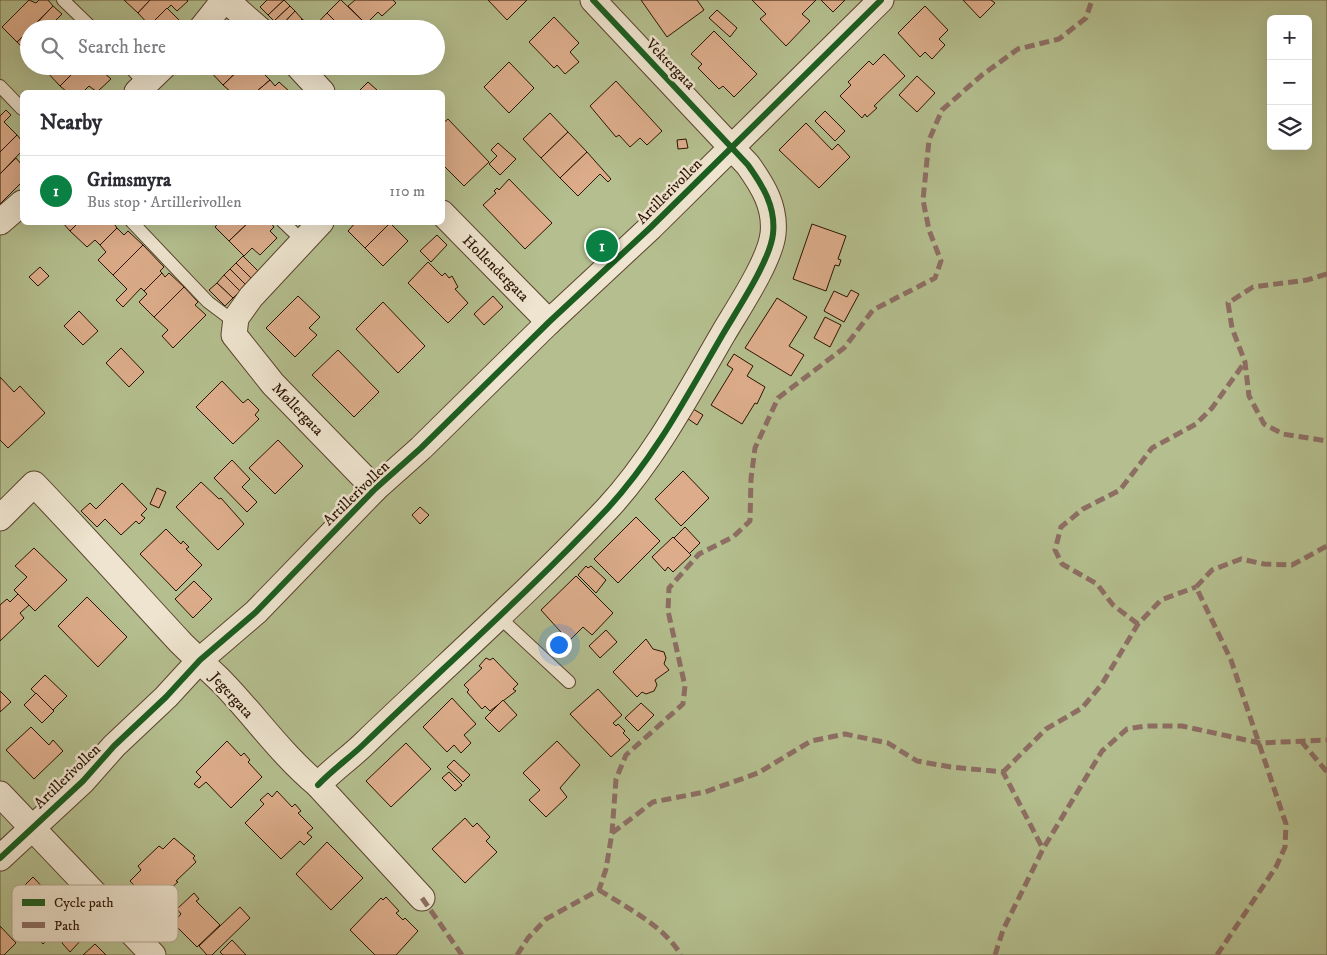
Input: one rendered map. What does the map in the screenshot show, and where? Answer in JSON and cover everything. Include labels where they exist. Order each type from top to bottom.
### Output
[{"type":"street","points":[[208,20],[225,0],[249,20]]},
{"type":"street","name":"Vektergata","points":[[593,0],[731,147]]},
{"type":"street","name":"Artillerivollen","points":[[0,858],[83,781],[114,746],[166,697],[200,660],[256,612],[375,489],[421,448],[549,322],[651,227],[881,0]]},
{"type":"street","points":[[145,90],[157,75]]},
{"type":"street","points":[[306,75],[320,90]]},
{"type":"street","points":[[318,785],[365,744],[608,507],[634,476],[685,400],[764,260],[773,235],[772,208],[765,190],[731,147]]},
{"type":"street","points":[[0,222],[20,205]]},
{"type":"street","name":"Hollendergata","points":[[445,216],[549,322]]},
{"type":"street","points":[[236,323],[236,318],[251,297],[318,225]]},
{"type":"street","name":"Møllergata","points":[[236,323],[234,335],[246,352],[273,384],[375,489]]},
{"type":"street","name":"Jegergata","points":[[0,518],[34,484],[223,683],[279,748],[318,785],[422,898]]},
{"type":"street","points":[[0,794],[33,826],[86,885]]},
{"type":"street","points":[[141,942],[153,955]]},
{"type":"lane","points":[[63,0],[84,20]]},
{"type":"lane","points":[[135,75],[145,90]]},
{"type":"lane","points":[[0,86],[20,107]]},
{"type":"lane","points":[[135,225],[208,302],[236,323]]},
{"type":"lane","points":[[286,225],[304,242]]},
{"type":"lane","points":[[498,616],[569,682]]},
{"type":"green space","points":[[0,0],[1327,0],[1327,955],[0,955]]},
{"type":"building","points":[[29,0],[36,3],[39,0],[48,0],[53,6],[39,20],[20,20],[20,39],[17,42],[2,27]]},
{"type":"building","points":[[124,0],[150,0],[138,13]]},
{"type":"building","points":[[150,0],[188,1],[177,11],[171,5],[156,20],[144,20],[138,13]]},
{"type":"building","points":[[267,0],[284,0],[268,15],[260,7]]},
{"type":"building","points":[[284,0],[290,6],[275,20],[268,15]]},
{"type":"building","points":[[341,0],[362,20],[334,20],[327,13]]},
{"type":"building","points":[[355,0],[393,0],[396,3],[382,16],[378,12],[370,20],[362,20],[348,6]]},
{"type":"building","points":[[488,0],[527,0],[507,20]]},
{"type":"building","points":[[641,0],[697,0],[704,10],[667,37]]},
{"type":"building","points":[[752,0],[816,0],[802,14],[810,21],[786,46],[760,19],[766,14]]},
{"type":"building","points":[[821,0],[845,0],[833,12]]},
{"type":"building","points":[[963,0],[991,0],[995,3],[980,18]]},
{"type":"building","points":[[53,6],[62,14],[56,20],[40,20]]},
{"type":"building","points":[[290,6],[295,11],[287,20],[275,20]]},
{"type":"building","points":[[925,6],[948,30],[939,39],[945,45],[932,59],[925,52],[920,57],[898,33]]},
{"type":"building","points":[[167,8],[179,20],[155,20]]},
{"type":"building","points":[[717,10],[737,28],[730,37],[709,18]]},
{"type":"building","points":[[295,11],[302,19],[301,20],[287,20]]},
{"type":"building","points":[[327,13],[334,20],[320,20]]},
{"type":"building","points":[[554,17],[579,43],[570,52],[579,62],[565,74],[557,65],[554,68],[529,42]]},
{"type":"building","points":[[714,31],[757,74],[734,97],[723,86],[719,89],[698,68],[702,64],[691,54]]},
{"type":"building","points":[[884,54],[905,76],[874,106],[877,108],[867,117],[865,114],[862,118],[840,96],[851,85],[848,82],[869,61],[873,65]]},
{"type":"building","points":[[509,62],[534,88],[509,113],[484,87]]},
{"type":"building","points":[[50,75],[71,75],[60,86]]},
{"type":"building","points":[[71,75],[106,75],[111,79],[99,90],[94,90],[89,86],[85,90],[65,90],[60,86]]},
{"type":"building","points":[[214,75],[234,75],[223,85]]},
{"type":"building","points":[[234,75],[265,75],[270,80],[258,90],[229,90],[223,85]]},
{"type":"building","points":[[917,76],[935,93],[917,112],[899,95]]},
{"type":"building","points":[[270,80],[275,86],[279,82],[288,90],[258,90]]},
{"type":"building","points":[[616,81],[662,131],[647,145],[640,138],[630,147],[619,135],[616,137],[590,106]]},
{"type":"building","points":[[368,82],[377,90],[360,90]]},
{"type":"building","points":[[6,110],[11,115],[4,122],[17,135],[0,152],[0,116]]},
{"type":"building","points":[[825,111],[845,131],[835,141],[815,121]]},
{"type":"building","points":[[550,113],[568,132],[541,158],[523,139]]},
{"type":"building","points":[[448,119],[489,162],[464,186],[445,167],[445,122]]},
{"type":"building","points":[[806,123],[832,150],[838,144],[850,157],[819,188],[779,150]]},
{"type":"building","points":[[568,132],[587,152],[560,178],[541,158]]},
{"type":"building","points":[[17,135],[20,139],[20,153],[0,174],[0,152]]},
{"type":"building","points":[[686,139],[688,148],[678,149],[677,140]]},
{"type":"building","points":[[498,143],[516,159],[500,175],[489,164],[497,156],[491,150]]},
{"type":"building","points":[[587,152],[611,179],[608,182],[600,174],[578,196],[560,178]]},
{"type":"building","points":[[16,158],[20,163],[20,184],[0,204],[0,174]]},
{"type":"building","points":[[509,179],[552,223],[525,249],[483,205],[496,193],[494,191],[497,188],[499,190]]},
{"type":"building","points":[[812,224],[846,236],[838,259],[841,260],[839,266],[835,265],[826,291],[793,279]]},
{"type":"building","points":[[65,225],[76,225],[70,231]]},
{"type":"building","points":[[76,225],[115,225],[117,228],[100,245],[95,240],[87,247],[70,231]]},
{"type":"building","points":[[217,225],[246,225],[229,241],[215,227]]},
{"type":"building","points":[[246,225],[272,225],[274,227],[270,231],[277,238],[260,255],[252,248],[244,256],[229,241]]},
{"type":"building","points":[[353,225],[388,225],[365,248],[348,231]]},
{"type":"building","points":[[388,225],[392,225],[408,241],[383,266],[365,248]]},
{"type":"building","points":[[117,228],[124,235],[128,231],[143,245],[113,275],[98,260],[106,252],[100,245]]},
{"type":"building","points":[[437,235],[447,245],[431,262],[420,251]]},
{"type":"building","points":[[143,245],[164,267],[160,271],[162,273],[144,291],[141,288],[123,307],[116,300],[127,289],[113,275]]},
{"type":"building","points":[[243,256],[259,272],[252,279],[236,263]]},
{"type":"building","points":[[428,262],[442,276],[445,273],[449,278],[452,276],[458,287],[455,289],[468,303],[448,323],[408,283]]},
{"type":"building","points":[[236,263],[252,279],[246,285],[230,269]]},
{"type":"building","points":[[40,267],[49,276],[38,286],[29,277]]},
{"type":"building","points":[[230,269],[246,285],[240,291],[224,275]]},
{"type":"building","points":[[162,273],[165,277],[169,273],[184,287],[154,317],[139,302],[147,294],[144,291]]},
{"type":"building","points":[[224,275],[240,291],[233,298],[217,283]]},
{"type":"building","points":[[217,283],[233,298],[225,306],[209,290]]},
{"type":"building","points":[[184,287],[198,302],[195,305],[206,315],[173,348],[162,336],[168,330],[154,317]]},
{"type":"building","points":[[851,290],[859,294],[844,322],[824,311],[834,291],[847,297]]},
{"type":"building","points":[[298,296],[320,317],[309,328],[317,335],[295,357],[266,328]]},
{"type":"building","points":[[493,296],[503,307],[484,325],[474,314]]},
{"type":"building","points":[[777,298],[807,317],[789,346],[804,355],[791,376],[745,348]]},
{"type":"building","points":[[383,302],[425,346],[398,373],[356,329]]},
{"type":"building","points":[[79,311],[98,331],[83,345],[64,326]]},
{"type":"building","points":[[825,317],[841,325],[830,347],[814,338]]},
{"type":"building","points":[[121,348],[144,372],[129,387],[106,363]]},
{"type":"building","points":[[338,350],[379,392],[354,417],[312,375]]},
{"type":"building","points":[[734,354],[753,366],[747,376],[765,387],[757,404],[755,403],[742,424],[711,405],[733,369],[727,365]]},
{"type":"building","points":[[0,377],[14,392],[20,386],[45,413],[8,448],[0,440]]},
{"type":"building","points":[[222,381],[243,403],[248,399],[259,410],[255,415],[259,419],[233,444],[196,407]]},
{"type":"building","points":[[690,407],[703,415],[697,425],[684,416]]},
{"type":"building","points":[[278,440],[303,466],[275,494],[249,468]]},
{"type":"building","points":[[232,460],[250,479],[242,487],[257,502],[247,512],[214,478]]},
{"type":"building","points":[[683,471],[709,498],[681,526],[655,499]]},
{"type":"building","points":[[201,482],[219,499],[221,498],[244,524],[218,550],[176,507]]},
{"type":"building","points":[[122,483],[147,509],[141,515],[145,518],[139,524],[136,521],[121,535],[105,519],[97,527],[81,511],[90,503],[96,509]]},
{"type":"building","points":[[157,488],[166,492],[159,508],[150,504]]},
{"type":"building","points":[[420,507],[429,515],[420,524],[412,515]]},
{"type":"building","points":[[636,517],[660,541],[618,583],[594,559]]},
{"type":"building","points":[[685,527],[700,543],[689,554],[674,538]]},
{"type":"building","points":[[166,529],[181,544],[183,541],[189,547],[186,549],[202,565],[176,591],[140,554]]},
{"type":"building","points":[[673,537],[691,555],[673,572],[668,567],[665,571],[652,557]]},
{"type":"building","points":[[34,548],[67,580],[35,611],[14,590],[27,577],[15,566]]},
{"type":"building","points":[[586,566],[588,568],[591,566],[606,580],[596,593],[578,575]]},
{"type":"building","points":[[576,576],[613,613],[592,635],[583,627],[569,641],[541,610]]},
{"type":"building","points":[[194,581],[212,599],[193,618],[175,599]]},
{"type":"building","points":[[18,594],[29,605],[20,613],[24,618],[0,641],[0,605],[7,599],[10,602]]},
{"type":"building","points":[[87,597],[127,637],[98,667],[58,626]]},
{"type":"building","points":[[606,630],[617,642],[600,658],[589,646]]},
{"type":"building","points":[[646,639],[653,649],[664,652],[666,658],[664,664],[669,670],[655,680],[657,685],[654,691],[646,694],[642,692],[637,697],[613,672]]},
{"type":"building","points":[[486,658],[490,660],[493,658],[518,684],[513,689],[516,691],[490,711],[485,706],[482,709],[467,692],[469,690],[464,685],[482,668],[479,666]]},
{"type":"building","points":[[45,675],[67,696],[53,710],[31,689]]},
{"type":"building","points":[[598,689],[622,715],[613,723],[616,726],[618,724],[625,731],[623,733],[630,740],[611,757],[570,714]]},
{"type":"building","points":[[0,691],[11,702],[0,712]]},
{"type":"building","points":[[36,693],[54,711],[42,723],[24,705]]},
{"type":"building","points":[[452,698],[476,724],[464,735],[471,743],[461,753],[454,745],[447,752],[423,727]]},
{"type":"building","points":[[503,700],[517,715],[499,732],[485,718]]},
{"type":"building","points":[[641,703],[654,715],[638,731],[625,718]]},
{"type":"building","points":[[31,727],[49,745],[53,740],[63,751],[34,779],[6,750]]},
{"type":"building","points":[[227,741],[241,756],[244,753],[250,760],[248,762],[262,777],[231,808],[206,782],[199,788],[194,784],[201,777],[196,772]]},
{"type":"building","points":[[557,741],[580,765],[560,788],[567,797],[546,817],[529,800],[540,790],[523,773]]},
{"type":"building","points":[[406,743],[431,769],[391,807],[366,781]]},
{"type":"building","points":[[454,760],[470,775],[463,782],[447,767]]},
{"type":"building","points":[[449,772],[462,785],[455,791],[442,778]]},
{"type":"building","points":[[277,791],[292,807],[295,804],[301,811],[298,813],[313,828],[307,833],[312,837],[304,845],[300,841],[281,859],[245,823],[264,804],[260,800],[268,793],[272,797]]},
{"type":"building","points":[[465,818],[473,827],[477,823],[490,837],[486,841],[497,852],[465,883],[432,849]]},
{"type":"building","points":[[174,838],[195,856],[193,858],[196,862],[176,881],[178,882],[174,885],[134,885],[130,881],[141,870],[138,866],[159,846],[163,849]]},
{"type":"building","points":[[327,842],[363,878],[331,910],[296,874]]},
{"type":"building","points":[[33,877],[40,885],[25,885]]},
{"type":"building","points":[[194,893],[199,899],[196,901],[220,925],[197,947],[178,928],[178,917],[181,914],[178,908]]},
{"type":"building","points":[[386,897],[399,911],[396,913],[403,920],[405,918],[418,931],[396,955],[375,955],[350,930],[381,898],[383,900]]},
{"type":"building","points":[[240,907],[250,918],[212,955],[207,955],[199,946]]},
{"type":"building","points":[[0,926],[12,939],[12,942],[16,943],[4,955],[0,955]]},
{"type":"building","points":[[232,940],[246,955],[223,955],[220,952]]},
{"type":"building","points":[[63,942],[79,942],[70,952]]},
{"type":"building","points":[[95,944],[106,955],[83,955]]},
{"type":"marked path","points":[[517,955],[528,938],[546,919],[599,890],[606,869],[612,833],[616,779],[626,755],[683,704],[685,686],[668,611],[669,588],[699,554],[733,537],[750,521],[751,479],[755,448],[778,398],[844,348],[873,310],[935,278],[941,261],[929,230],[923,200],[929,140],[942,110],[982,75],[1018,49],[1059,39],[1086,18],[1092,0]]},
{"type":"marked path","points":[[1327,274],[1307,280],[1253,287],[1228,303],[1232,328],[1245,362],[1249,396],[1264,424],[1283,434],[1327,441]]},
{"type":"marked path","points":[[1138,624],[1113,605],[1097,584],[1062,564],[1055,550],[1061,527],[1083,509],[1120,490],[1152,448],[1196,424],[1212,408],[1245,362]]},
{"type":"marked path","points":[[1217,955],[1276,867],[1285,847],[1286,824],[1231,660],[1196,587],[1212,570],[1241,559],[1264,564],[1292,565],[1327,546]]},
{"type":"marked path","points":[[1003,772],[1046,729],[1082,708],[1102,684],[1138,624],[1161,600],[1196,587]]},
{"type":"marked path","points":[[995,955],[1003,930],[1043,849],[1102,751],[1127,729],[1145,726],[1182,726],[1260,743],[1327,740]]},
{"type":"marked path","points":[[612,833],[653,802],[705,792],[758,773],[811,741],[845,734],[888,743],[917,761],[951,767],[1003,772],[1043,849]]},
{"type":"marked path","points":[[1301,741],[1327,772]]},
{"type":"marked path","points":[[599,890],[655,926],[681,955]]},
{"type":"marked path","points":[[422,898],[462,955]]},
{"type":"cycle path","points":[[318,785],[519,597],[579,538],[625,488],[641,468],[684,402],[760,271],[771,245],[773,224],[770,206],[759,181],[748,165],[593,0]]},
{"type":"cycle path","points":[[0,858],[83,781],[114,746],[166,697],[200,660],[256,612],[375,489],[421,448],[549,322],[651,227],[881,0]]},
{"type":"place","name":"Grimsmyra","points":[[602,246]]}]
